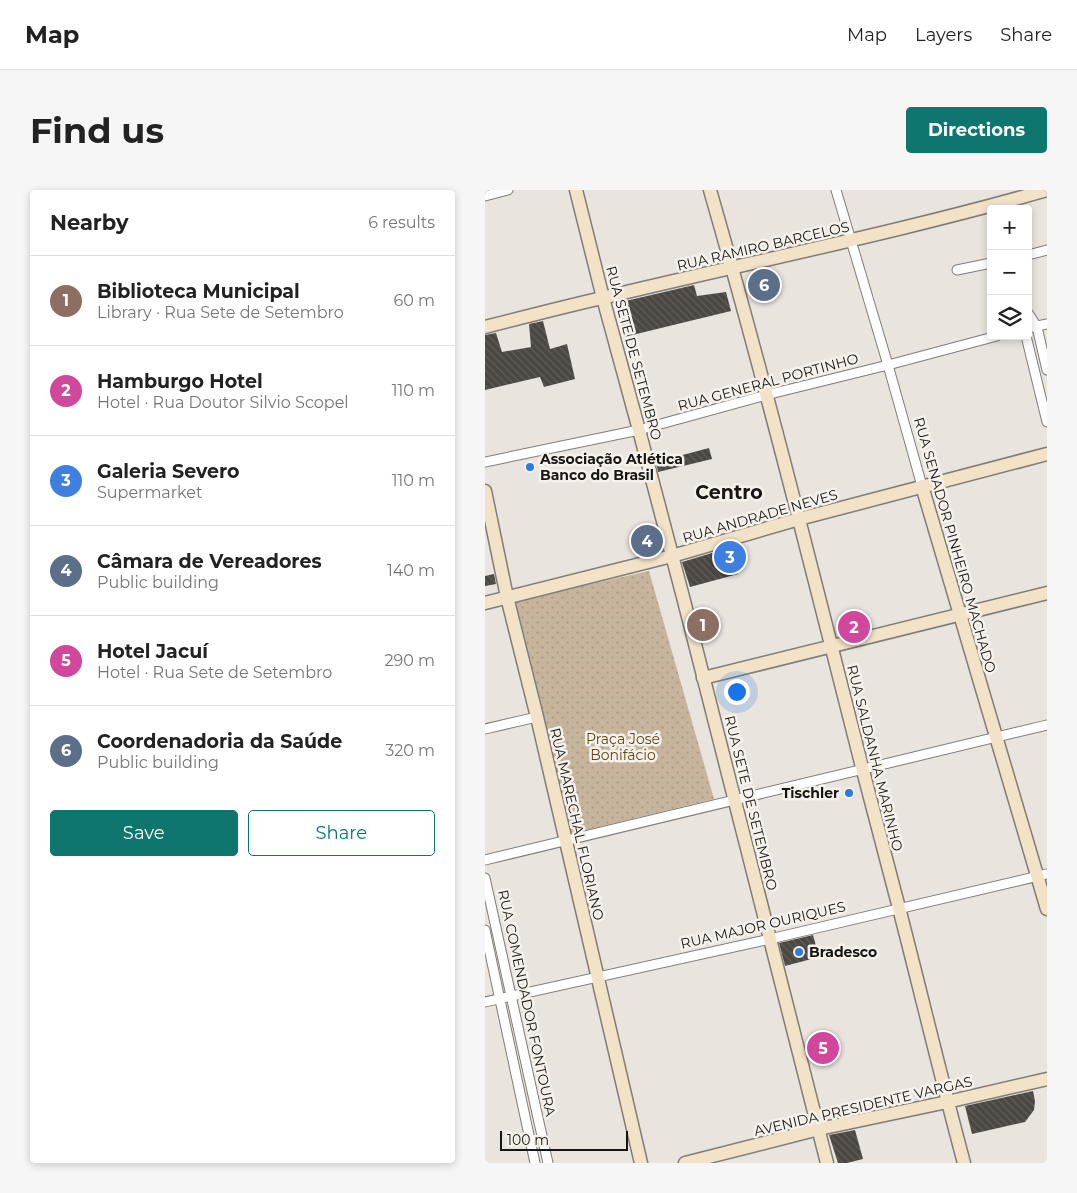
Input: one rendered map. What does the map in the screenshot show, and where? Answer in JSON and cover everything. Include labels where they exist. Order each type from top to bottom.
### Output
[{"type":"main road","name":"RUA SETE DE SETEMBRO","points":[[576,190],[672,556],[827,1163]]},
{"type":"main road","name":"RUA SALDANHA MARINHO","points":[[710,190],[799,519],[964,1163]]},
{"type":"main road","name":"RUA RAMIRO BARCELOS","points":[[485,327],[850,241],[1047,190]]},
{"type":"main road","name":"RUA ANDRADE NEVES","points":[[485,603],[672,556],[799,519],[1045,453]]},
{"type":"main road","name":"RUA SENADOR PINHEIRO MACHADO","points":[[922,486],[996,737],[1042,876],[1047,909]]},
{"type":"main road","name":"RUA MARECHAL FLORIANO","points":[[485,491],[507,597],[537,717],[641,1163]]},
{"type":"main road","points":[[703,678],[1047,593]]},
{"type":"main road","name":"AVENIDA PRESIDENTE VARGAS","points":[[685,1163],[819,1130],[1047,1079]]},
{"type":"street","points":[[485,196],[508,190]]},
{"type":"street","name":"RUA SENADOR PINHEIRO MACHADO","points":[[836,190],[922,486]]},
{"type":"street","points":[[1032,254],[1047,250]]},
{"type":"street","points":[[957,270],[987,264]]},
{"type":"street","points":[[1047,324],[1033,327],[1047,370]]},
{"type":"street","name":"RUA GENERAL PORTINHO","points":[[485,462],[639,430],[766,395],[987,339]]},
{"type":"street","points":[[1028,340],[1047,422]]},
{"type":"street","points":[[485,729],[537,717]]},
{"type":"street","points":[[485,860],[1047,725]]},
{"type":"street","name":"RUA MAJOR OURIQUES","points":[[485,1002],[1042,876]]},
{"type":"street","name":"RUA COMENDADOR FONTOURA","points":[[485,878],[488,909],[503,962],[548,1163]]},
{"type":"street","name":"RUA COMENDADOR FONTOURA","points":[[485,930],[535,1163]]},
{"type":"street","points":[[492,964],[503,962]]},
{"type":"street","points":[[521,1096],[533,1094]]},
{"type":"street","points":[[531,1144],[543,1142]]},
{"type":"green space","name":"Praça José Bonifácio","points":[[649,571],[714,799],[570,834],[514,601]]},
{"type":"building","points":[[694,285],[697,296],[726,292],[731,311],[624,337],[617,303]]},
{"type":"building","points":[[543,321],[550,349],[567,344],[575,379],[544,387],[540,377],[485,390],[485,335],[496,333],[502,352],[531,347],[529,324]]},
{"type":"building","points":[[709,448],[712,459],[658,472],[656,462]]},
{"type":"building","points":[[732,547],[738,574],[690,587],[682,562]]},
{"type":"building","points":[[494,574],[496,584],[485,586],[485,576]]},
{"type":"building","name":"Bradesco","points":[[813,935],[819,957],[785,966],[779,943]]},
{"type":"building","points":[[1033,1091],[1034,1110],[1025,1122],[972,1134],[965,1106]]},
{"type":"building","points":[[855,1130],[863,1159],[838,1163],[829,1135]]},
{"type":"place","name":"Coordenadoria da Saúde","points":[[764,285]]},
{"type":"place","name":"Associação Atlética Banco do Brasil","points":[[530,467]]},
{"type":"place","name":"Câmara de Vereadores","points":[[647,541]]},
{"type":"place","name":"Galeria Severo","points":[[730,557]]},
{"type":"place","name":"Biblioteca Municipal","points":[[703,625]]},
{"type":"place","name":"Hamburgo Hotel","points":[[854,627]]},
{"type":"place","name":"Tischler","points":[[849,793]]},
{"type":"place","name":"Bradesco","points":[[799,952]]},
{"type":"place","name":"Hotel Jacuí","points":[[823,1048]]},
{"type":"district","name":"Centro","points":[[729,492]]}]
